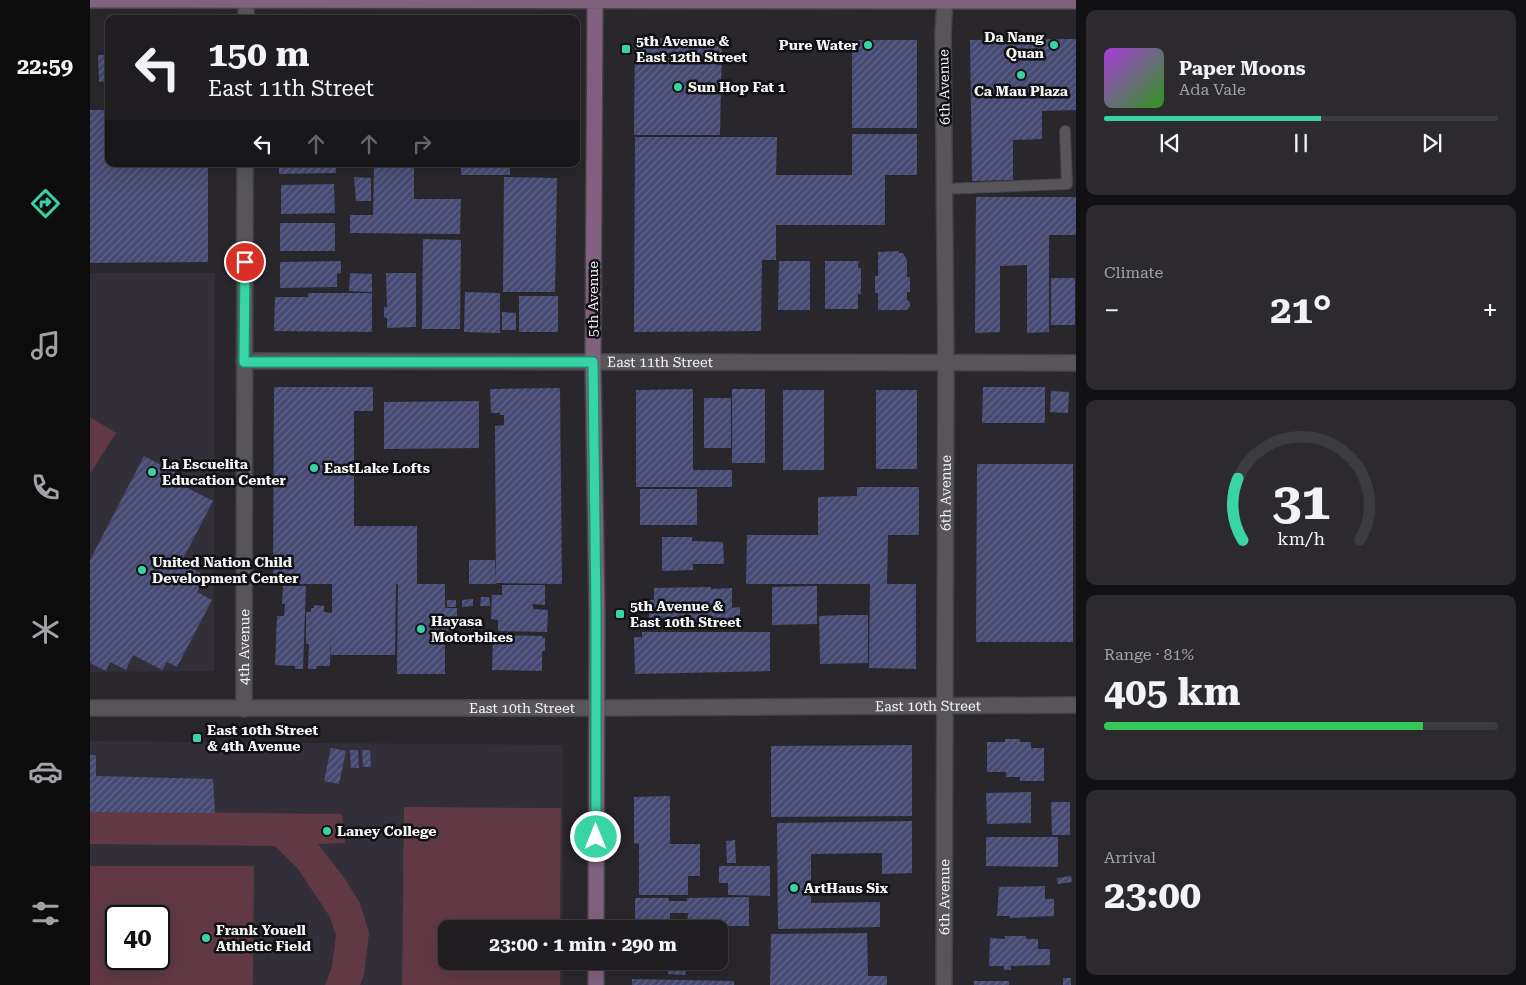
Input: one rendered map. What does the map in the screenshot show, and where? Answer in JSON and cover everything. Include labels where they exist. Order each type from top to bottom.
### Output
[{"type":"main road","points":[[90,0],[1076,1]]},
{"type":"main road","name":"5th Avenue","points":[[595,0],[593,362],[596,920]]},
{"type":"main road","points":[[596,970],[596,985]]},
{"type":"street","points":[[246,0],[246,15]]},
{"type":"street","name":"6th Avenue","points":[[944,985],[946,363],[943,33],[945,0]]},
{"type":"street","name":"4th Avenue","points":[[244,708],[245,167]]},
{"type":"street","name":"East 11th Street","points":[[244,362],[1076,363]]},
{"type":"street","name":"East 10th Street","points":[[90,708],[596,708],[1076,705]]},
{"type":"lane","points":[[945,189],[1067,184],[1066,131]]},
{"type":"shaded area","name":"La Escuelita Education Center","points":[[90,273],[215,273],[214,671],[90,672]]},
{"type":"shaded area","points":[[90,417],[116,433],[90,474]]},
{"type":"shaded area","name":"Laney College","points":[[90,741],[563,745],[563,920],[438,920],[438,970],[563,970],[563,985],[90,985]]},
{"type":"shaded area","points":[[404,807],[561,808],[560,920],[438,920],[438,970],[560,970],[560,985],[402,985]]},
{"type":"shaded area","points":[[90,811],[342,814],[345,843],[318,844],[343,876],[360,903],[369,933],[364,975],[360,985],[325,985],[332,967],[336,936],[330,917],[298,869],[275,846],[90,844]]},
{"type":"shaded area","name":"Frank Youell Athletic Field","points":[[90,866],[254,866],[253,985],[90,985]]},
{"type":"building","name":"Sun Hop Fat 1","points":[[635,38],[722,39],[720,135],[634,135]]},
{"type":"building","name":"Ca Mau Plaza","points":[[1076,39],[1076,110],[1042,111],[1042,139],[1013,140],[1013,180],[972,181],[970,40]]},
{"type":"building","points":[[852,40],[917,40],[917,128],[852,128]]},
{"type":"building","points":[[98,55],[105,55],[105,81],[99,82]]},
{"type":"building","points":[[90,110],[105,110],[105,167],[208,167],[208,262],[90,263]]},
{"type":"building","points":[[852,134],[917,134],[917,175],[885,175],[885,225],[776,225],[776,260],[762,260],[761,331],[634,332],[635,137],[777,137],[776,175],[852,175]]},
{"type":"building","points":[[279,167],[336,167],[336,173],[279,174]]},
{"type":"building","points":[[374,167],[414,167],[414,199],[461,199],[460,234],[350,233],[350,215],[373,215]]},
{"type":"building","points":[[461,167],[510,167],[510,175],[461,175]]},
{"type":"building","points":[[354,177],[371,178],[371,201],[356,201]]},
{"type":"building","points":[[504,177],[557,178],[555,292],[503,292]]},
{"type":"building","points":[[334,184],[335,213],[281,214],[281,185]]},
{"type":"building","points":[[976,197],[1076,197],[1076,235],[1049,235],[1049,332],[1027,333],[1027,265],[1000,266],[1000,332],[975,333]]},
{"type":"building","points":[[280,223],[335,223],[335,251],[280,251]]},
{"type":"building","points":[[423,239],[461,240],[460,329],[422,329]]},
{"type":"building","points":[[899,251],[899,253],[903,253],[907,260],[907,277],[910,277],[910,292],[907,292],[907,300],[910,302],[910,306],[907,310],[878,310],[875,276],[878,276],[878,252]]},
{"type":"building","points":[[341,261],[341,273],[337,274],[337,287],[280,288],[280,262]]},
{"type":"building","points":[[779,261],[810,261],[810,310],[778,310]]},
{"type":"building","points":[[825,261],[859,261],[858,268],[861,268],[861,294],[858,294],[858,309],[825,309]]},
{"type":"building","points":[[350,273],[372,274],[372,292],[349,291]]},
{"type":"building","points":[[386,273],[416,273],[416,327],[387,328],[387,318],[384,317],[384,307],[387,307]]},
{"type":"building","points":[[1051,278],[1075,278],[1075,325],[1051,325]]},
{"type":"building","points":[[465,292],[500,293],[500,333],[464,332]]},
{"type":"building","points":[[308,293],[372,293],[372,332],[274,331],[275,297],[308,297]]},
{"type":"building","points":[[519,296],[558,296],[558,332],[519,332]]},
{"type":"building","points":[[502,312],[516,313],[516,330],[502,330]]},
{"type":"building","name":"EastLake Lofts","points":[[274,387],[373,387],[373,411],[354,411],[354,526],[417,526],[417,584],[445,584],[445,608],[457,608],[457,622],[454,622],[454,630],[445,631],[445,674],[397,674],[398,584],[396,584],[395,655],[331,655],[331,635],[330,666],[317,666],[316,669],[308,669],[309,644],[306,644],[306,612],[311,612],[311,608],[314,608],[314,605],[324,606],[324,612],[332,613],[332,584],[273,584]]},
{"type":"building","points":[[983,387],[1045,387],[1045,423],[982,423]]},
{"type":"building","points":[[560,388],[562,584],[496,583],[495,426],[504,425],[504,415],[491,413],[490,389]]},
{"type":"building","points":[[693,389],[693,470],[732,470],[732,487],[636,487],[636,390]]},
{"type":"building","points":[[732,389],[765,389],[765,463],[732,463]]},
{"type":"building","points":[[783,390],[824,390],[824,470],[783,470]]},
{"type":"building","points":[[876,390],[917,390],[917,469],[876,469]]},
{"type":"building","points":[[1051,391],[1069,392],[1068,413],[1050,412]]},
{"type":"building","points":[[704,398],[731,398],[731,448],[704,448]]},
{"type":"building","points":[[479,401],[479,448],[384,449],[384,402]]},
{"type":"building","name":"United Nation Child Development Center","points":[[144,456],[176,473],[172,480],[213,501],[181,563],[206,576],[197,592],[212,600],[177,667],[167,662],[162,670],[133,655],[126,670],[110,662],[106,671],[90,663],[90,560]]},
{"type":"building","points":[[977,464],[1073,464],[1073,642],[976,642]]},
{"type":"building","points":[[857,487],[919,487],[919,535],[888,535],[887,584],[916,584],[916,669],[869,668],[870,584],[746,584],[747,535],[818,535],[818,497],[857,496]]},
{"type":"building","points":[[640,489],[697,489],[697,525],[640,525]]},
{"type":"building","points":[[662,537],[692,537],[692,541],[723,542],[724,564],[693,564],[693,570],[662,571]]},
{"type":"building","points":[[469,560],[495,560],[496,584],[469,584]]},
{"type":"building","points":[[502,585],[545,585],[545,605],[533,604],[533,609],[548,610],[547,632],[498,631],[498,620],[491,619],[492,595],[502,595]]},
{"type":"building","points":[[283,586],[306,586],[303,669],[295,669],[295,666],[275,665],[277,616],[284,616],[285,604],[282,604]]},
{"type":"building","points":[[817,586],[817,624],[772,625],[772,587]]},
{"type":"building","points":[[711,587],[711,589],[732,588],[732,608],[740,607],[740,621],[654,622],[655,619],[649,619],[649,600],[654,600],[654,588]]},
{"type":"building","points":[[481,597],[489,597],[490,606],[480,606]]},
{"type":"building","points":[[473,599],[473,606],[462,607],[462,600]]},
{"type":"building","points":[[447,600],[456,600],[456,607],[447,607]]},
{"type":"building","points":[[868,615],[868,663],[820,664],[819,616]]},
{"type":"building","points":[[642,632],[770,632],[770,671],[635,674],[634,637],[642,637]]},
{"type":"building","points":[[493,635],[543,636],[542,638],[545,638],[545,651],[542,651],[542,671],[492,670]]},
{"type":"building","points":[[1005,739],[1020,739],[1020,742],[1031,742],[1031,748],[1044,748],[1044,781],[1020,781],[1020,777],[1006,777],[1006,772],[987,772],[987,742],[1005,742]]},
{"type":"building","points":[[912,745],[912,816],[771,817],[771,746]]},
{"type":"building","points":[[331,748],[346,751],[339,784],[324,781]]},
{"type":"building","points":[[350,750],[358,750],[359,768],[351,768]]},
{"type":"building","points":[[362,750],[370,750],[371,767],[363,767]]},
{"type":"building","points":[[90,755],[96,755],[96,776],[213,779],[215,813],[90,812]]},
{"type":"building","points":[[1031,792],[1031,823],[987,824],[986,793]]},
{"type":"building","points":[[670,796],[670,844],[700,844],[700,876],[688,876],[688,895],[639,895],[639,844],[634,843],[634,797]]},
{"type":"building","points":[[1051,802],[1070,802],[1070,835],[1052,835]]},
{"type":"building","name":"ArtHaus Six","points":[[912,821],[912,873],[882,874],[882,853],[811,854],[811,903],[880,902],[880,927],[778,929],[777,823]]},
{"type":"building","points":[[986,837],[1058,837],[1058,867],[986,866]]},
{"type":"building","points":[[735,840],[736,863],[727,863],[726,841]]},
{"type":"building","points":[[719,866],[770,866],[770,896],[728,895],[728,883],[719,883]]},
{"type":"building","points":[[1071,876],[1072,882],[1058,884],[1057,878]]},
{"type":"building","points":[[1045,886],[1045,899],[1054,899],[1054,916],[1010,918],[1010,916],[997,916],[999,887]]},
{"type":"building","points":[[749,897],[749,926],[728,926],[728,920],[687,920],[688,913],[670,913],[670,920],[635,920],[635,898],[668,898],[669,901],[687,901],[687,898]]},
{"type":"building","points":[[867,933],[868,976],[887,976],[887,985],[770,985],[771,934]]},
{"type":"building","points":[[1005,936],[1026,936],[1026,939],[1038,939],[1038,949],[1050,949],[1050,965],[1011,966],[1011,970],[1004,970],[1004,966],[989,966],[990,938],[1005,939]]},
{"type":"building","points":[[629,970],[717,970],[686,971],[685,975],[668,974],[668,971]]},
{"type":"building","points":[[1063,978],[1071,978],[1071,985],[1063,985]]},
{"type":"building","points":[[632,979],[734,981],[734,985],[632,985]]},
{"type":"building","points":[[974,981],[1009,981],[1009,985],[974,985]]},
{"type":"place","name":"Pure Water","points":[[868,45]]},
{"type":"place","name":"Da Nang Quan","points":[[1054,45]]},
{"type":"place","name":"5th Avenue & East 12th Street","points":[[626,49]]},
{"type":"place","name":"Ca Mau Plaza","points":[[1021,75]]},
{"type":"place","name":"Sun Hop Fat 1","points":[[678,87]]},
{"type":"place","name":"EastLake Lofts","points":[[314,468]]},
{"type":"place","name":"La Escuelita Education Center","points":[[152,472]]},
{"type":"place","name":"United Nation Child Development Center","points":[[142,570]]},
{"type":"place","name":"5th Avenue & East 10th Street","points":[[620,614]]},
{"type":"place","name":"Hayasa Motorbikes","points":[[421,629]]},
{"type":"place","name":"East 10th Street & 4th Avenue","points":[[197,738]]},
{"type":"place","name":"Laney College","points":[[327,831]]},
{"type":"place","name":"ArtHaus Six","points":[[794,888]]},
{"type":"place","name":"Frank Youell Athletic Field","points":[[206,938]]},
{"type":"route","points":[[245,262],[244,362],[593,362],[596,837]]}]
